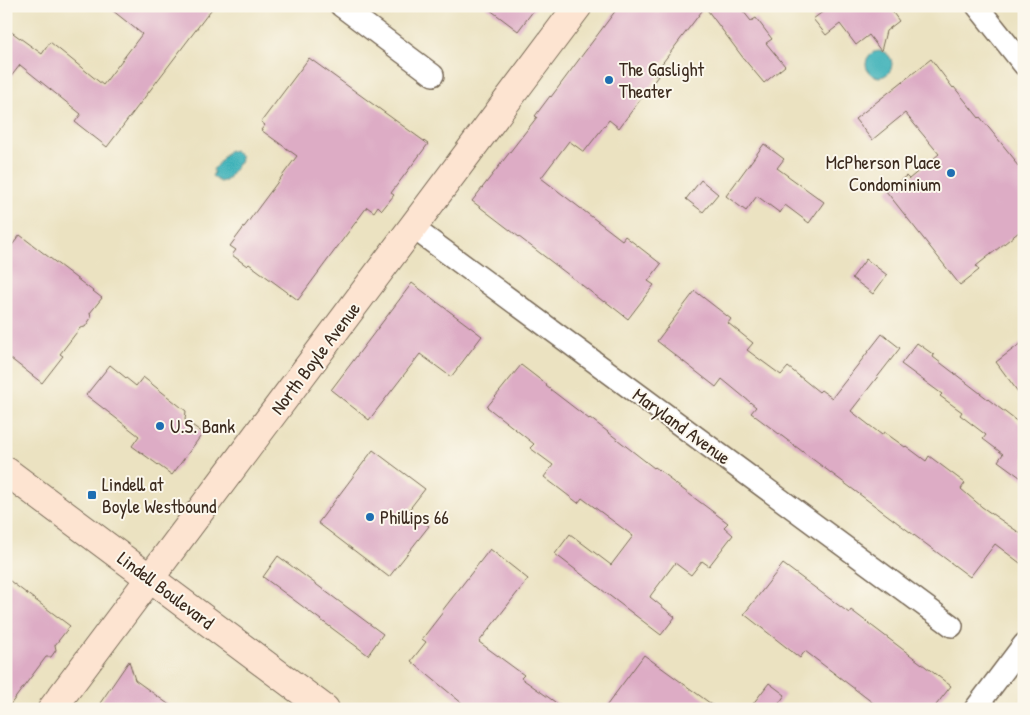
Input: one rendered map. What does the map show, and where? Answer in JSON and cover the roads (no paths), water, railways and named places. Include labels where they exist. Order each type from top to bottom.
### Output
[{"type":"street","points":[[341,6],[433,75]]},
{"type":"street","name":"North Boyle Avenue","points":[[52,709],[578,6]]},
{"type":"street","points":[[977,6],[1024,65]]},
{"type":"street","name":"Maryland Avenue","points":[[412,227],[952,626]]},
{"type":"street","name":"Lindell Boulevard","points":[[6,471],[325,709]]},
{"type":"street","points":[[976,709],[1024,644]]},
{"type":"water","points":[[879,51],[888,55],[892,64],[888,73],[879,77],[870,73],[866,64],[870,55]]},
{"type":"water","points":[[229,150],[234,150],[240,155],[241,160],[226,181],[220,182],[212,176],[213,170]]},
{"type":"place","name":"The Gaslight Theater","points":[[609,80]]},
{"type":"place","name":"McPherson Place Condominium","points":[[951,173]]},
{"type":"place","name":"U.S. Bank","points":[[160,426]]},
{"type":"place","name":"Lindell at Boyle Westbound","points":[[92,495]]},
{"type":"place","name":"Phillips 66","points":[[370,517]]}]
